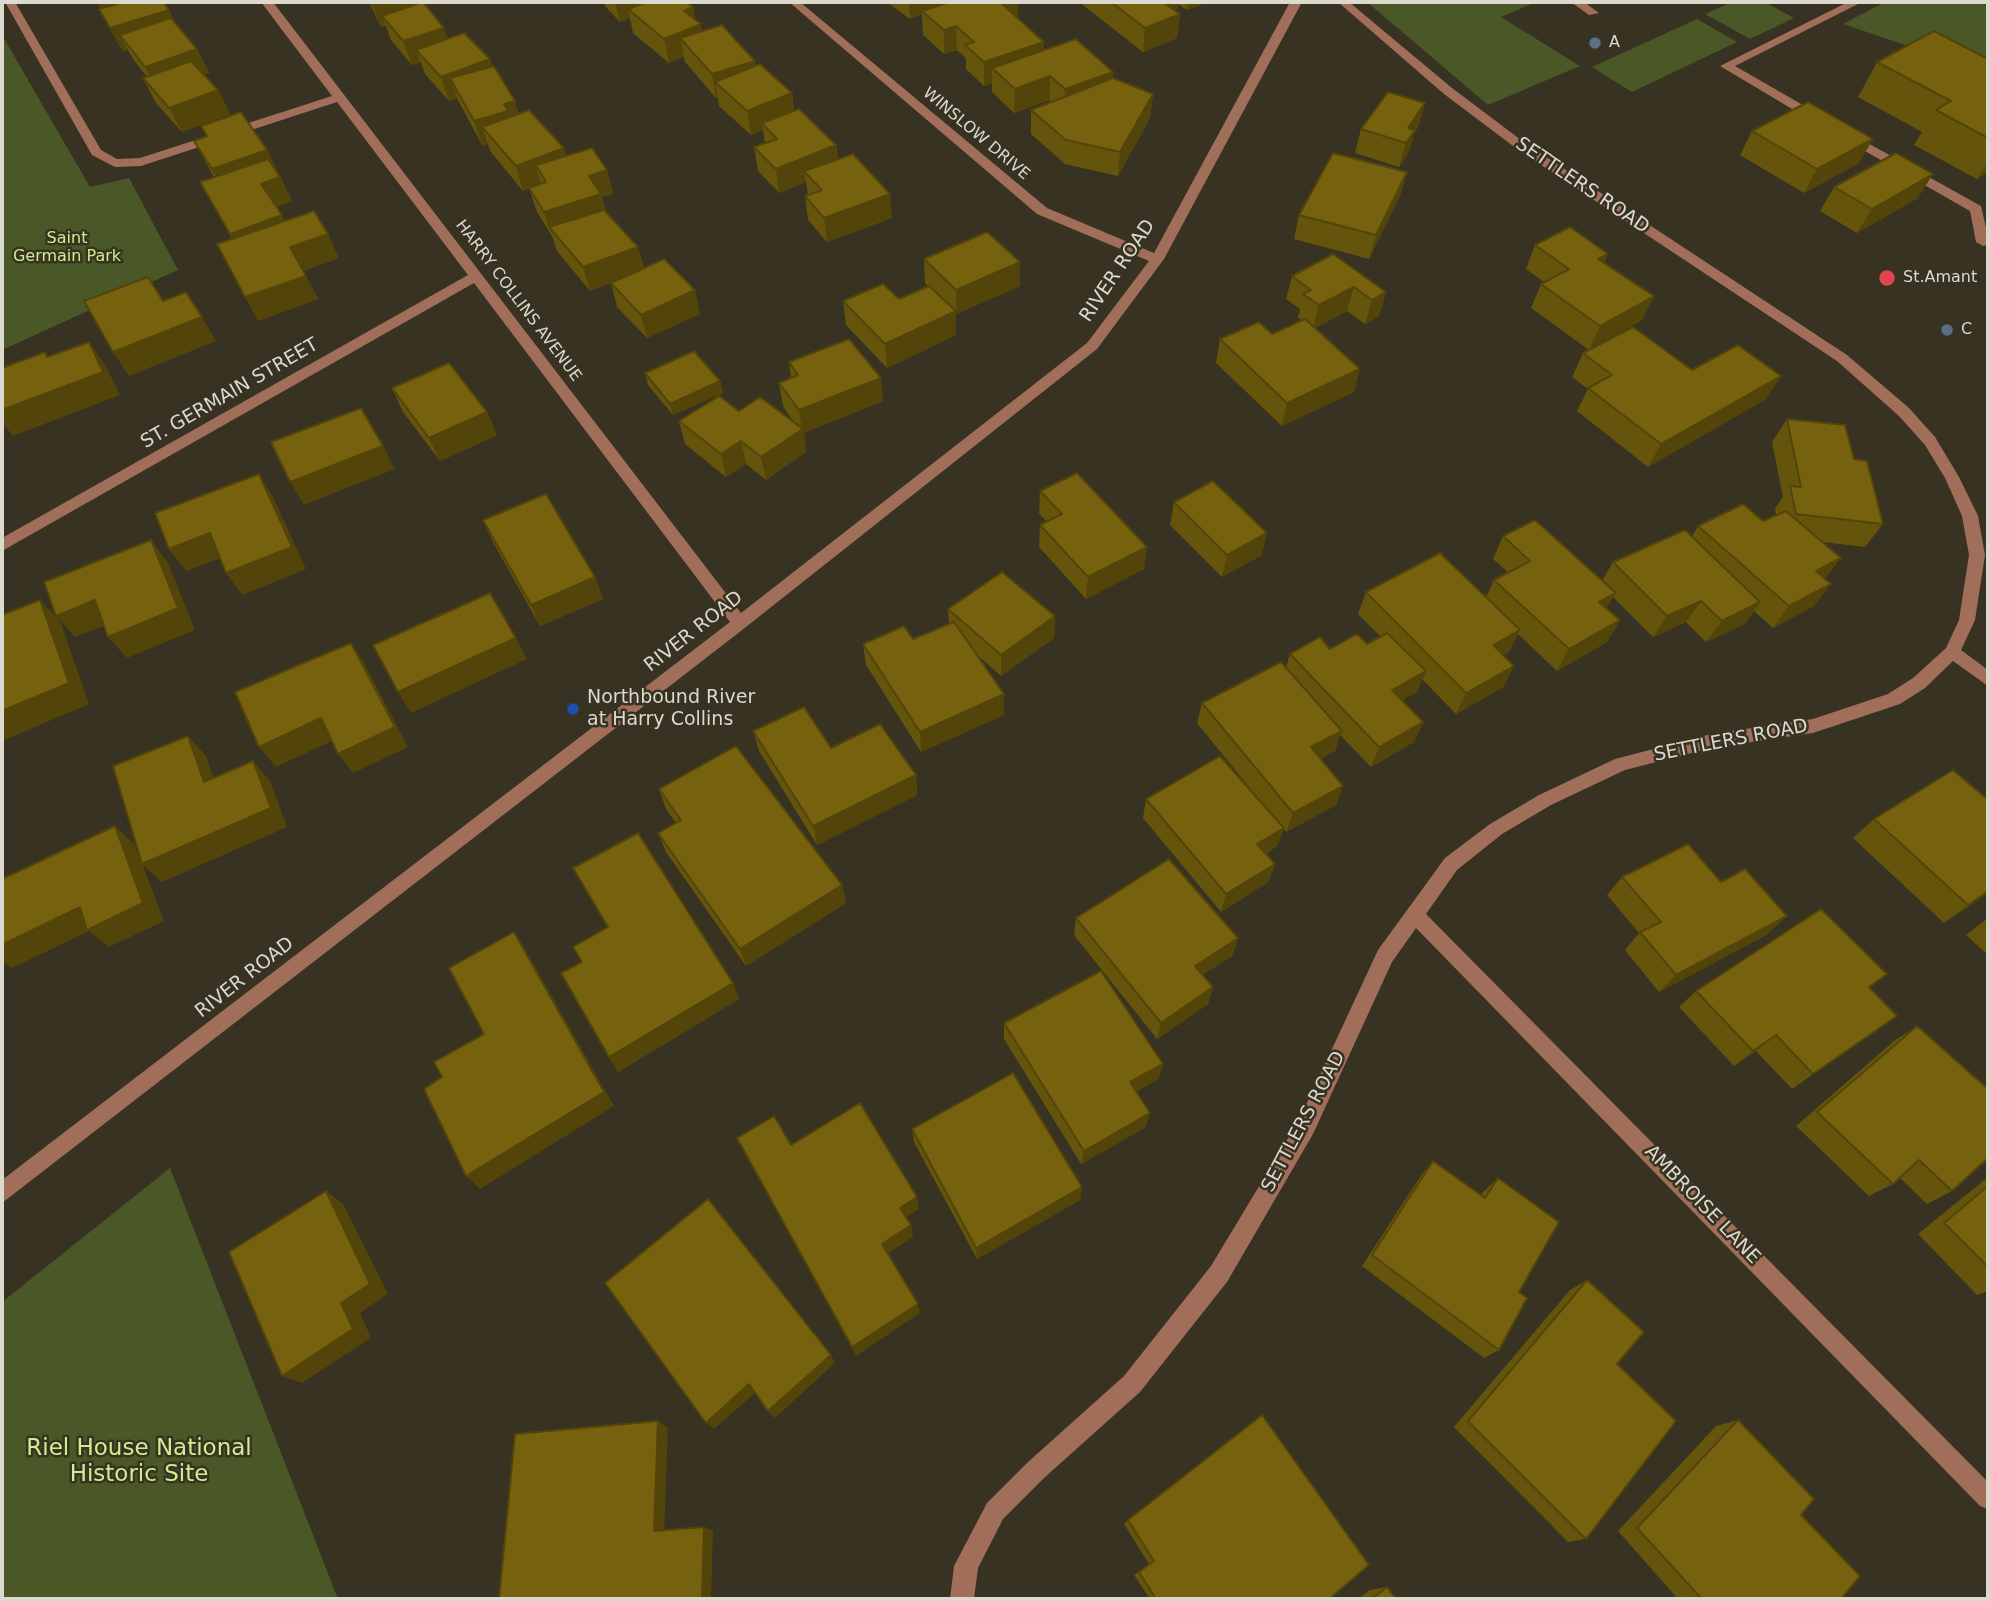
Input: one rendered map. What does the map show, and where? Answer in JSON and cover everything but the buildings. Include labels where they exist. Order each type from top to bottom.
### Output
[{"type":"street","points":[[10,2],[96,152],[115,163],[141,162],[341,97]]},
{"type":"street","name":"HARRY COLLINS AVENUE","points":[[267,2],[740,623]]},
{"type":"street","name":"WINSLOW DRIVE","points":[[794,2],[1042,211],[1157,259]]},
{"type":"street","name":"RIVER ROAD","points":[[2,1193],[740,623],[1092,346],[1157,259],[1296,2]]},
{"type":"street","name":"SETTLERS ROAD","points":[[962,1599],[966,1566],[995,1511],[1036,1470],[1132,1384],[1219,1274],[1306,1127],[1385,956],[1451,864],[1496,829],[1545,800],[1621,764],[1664,751],[1813,726],[1894,699],[1919,683],[1952,652],[1968,620],[1977,555],[1970,516],[1952,477],[1930,441],[1904,412],[1842,358],[1521,146],[1437,82],[1343,2]]},
{"type":"street","points":[[1577,2],[1592,13]]},
{"type":"street","points":[[1856,2],[1726,66],[1976,209],[1983,242]]},
{"type":"street","name":"ST. GERMAIN STREET","points":[[2,545],[477,275]]},
{"type":"street","points":[[1952,652],[1988,679]]},
{"type":"street","name":"AMBROISE LANE","points":[[1414,914],[1988,1498]]},
{"type":"green space","points":[[1367,2],[1536,2],[1501,17],[1580,66],[1488,105]]},
{"type":"green space","points":[[1732,2],[1765,2],[1794,18],[1750,39],[1705,14]]},
{"type":"green space","points":[[1885,2],[1981,2],[1988,7],[1988,73],[1843,24]]},
{"type":"green space","points":[[1697,19],[1737,42],[1632,92],[1592,67]]},
{"type":"green space","name":"Saint Germain Park","points":[[2,35],[90,187],[129,178],[178,270],[2,350]]},
{"type":"green space","name":"Riel House National Historic Site","points":[[170,1168],[338,1599],[2,1599],[2,1302]]},
{"type":"place","name":"A","points":[[1595,43]]},
{"type":"place","name":"St.Amant","points":[[1887,278]]},
{"type":"place","name":"C","points":[[1947,330]]},
{"type":"place","name":"Northbound River at Harry Collins","points":[[573,709]]}]
